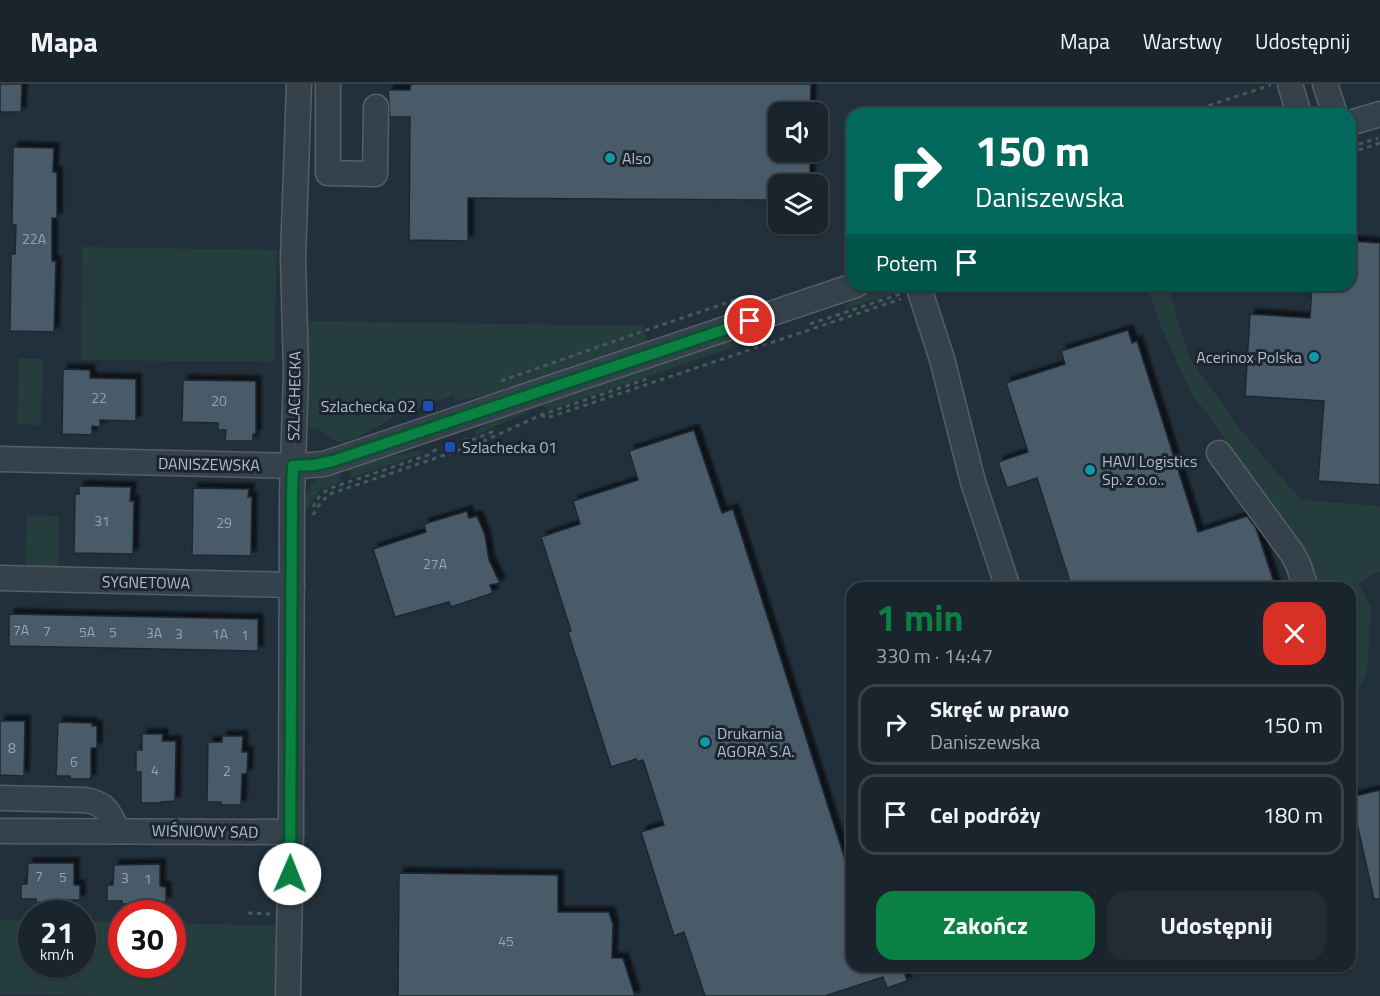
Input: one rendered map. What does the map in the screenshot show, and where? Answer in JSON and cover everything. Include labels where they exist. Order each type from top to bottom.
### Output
[{"type":"street","name":"SZLACHECKA","points":[[288,996],[293,466],[296,373],[293,258],[299,84]]},
{"type":"street","points":[[328,84],[328,173],[375,174],[376,107]]},
{"type":"street","points":[[1290,84],[1297,108]]},
{"type":"street","points":[[1325,84],[1333,108]]},
{"type":"street","points":[[1356,121],[1380,114]]},
{"type":"street","name":"DANISZEWSKA","points":[[0,459],[314,465],[333,461],[846,288]]},
{"type":"street","points":[[920,291],[942,360],[973,482],[1006,582]]},
{"type":"street","points":[[1219,453],[1292,553],[1304,582]]},
{"type":"street","name":"SYGNETOWA","points":[[0,578],[292,585]]},
{"type":"street","points":[[0,798],[97,802],[108,812],[118,831]]},
{"type":"street","name":"WIŚNIOWY SAD","points":[[0,831],[291,832]]},
{"type":"path","points":[[1202,108],[1276,84]]},
{"type":"path","points":[[1356,145],[1380,138]]},
{"type":"path","points":[[1356,151],[1380,143]]},
{"type":"path","points":[[800,327],[910,291]]},
{"type":"path","points":[[506,426],[536,412],[547,418],[910,291]]},
{"type":"path","points":[[493,384],[735,300],[755,297]]},
{"type":"path","points":[[312,520],[321,502],[330,494],[477,444],[541,415],[654,377]]},
{"type":"path","points":[[458,441],[476,439],[495,430]]},
{"type":"path","points":[[308,515],[319,497],[328,489],[428,455],[441,447]]},
{"type":"path","points":[[248,913],[270,914]]},
{"type":"green space","points":[[82,247],[277,250],[274,362],[81,360]]},
{"type":"green space","points":[[1149,291],[1169,291],[1189,357],[1240,429],[1301,500],[1380,506],[1380,572],[1360,583],[1371,606],[1367,672],[1356,695],[1356,582],[1320,582],[1269,510],[1270,502],[1191,393],[1162,329]]},
{"type":"green space","points":[[862,292],[899,292],[844,309],[852,298]]},
{"type":"green space","points":[[308,321],[643,326],[648,344],[518,388],[455,401],[453,396],[396,416],[359,437],[339,443],[318,429],[303,427]]},
{"type":"green space","points":[[769,323],[772,331],[770,335],[550,410],[541,406],[476,435],[475,431],[496,419]]},
{"type":"green space","points":[[19,358],[43,359],[41,425],[17,424]]},
{"type":"green space","points":[[422,450],[424,453],[353,477],[350,476],[347,467],[366,461]]},
{"type":"green space","points":[[337,470],[341,480],[319,491],[303,514],[305,498],[311,486],[322,477]]},
{"type":"green space","points":[[27,515],[59,516],[58,570],[25,569]]},
{"type":"green space","points":[[0,920],[18,921],[18,978],[96,978],[96,922],[108,922],[108,978],[186,978],[186,923],[279,926],[278,996],[0,994]]},
{"type":"building","points":[[0,84],[22,84],[21,112],[0,112]]},
{"type":"building","name":"Also","points":[[411,84],[811,84],[810,102],[768,102],[768,162],[810,162],[810,174],[768,174],[768,200],[468,198],[468,241],[409,240],[410,117],[390,117],[388,90],[410,90]]},
{"type":"building","points":[[13,147],[54,148],[53,172],[57,172],[57,218],[52,218],[52,261],[56,261],[54,332],[10,331],[11,254],[15,254],[16,225],[12,224]]},
{"type":"building","name":"Acerinox Polska","points":[[1356,241],[1380,243],[1380,485],[1318,481],[1324,401],[1245,396],[1250,314],[1310,318],[1312,291],[1356,291]]},
{"type":"building","name":"HAVI Logistics Sp. z o.o..","points":[[1128,330],[1132,343],[1137,341],[1198,532],[1247,516],[1256,528],[1274,582],[1070,582],[1037,478],[1007,488],[998,462],[1028,452],[1006,383],[1065,364],[1061,351]]},
{"type":"building","points":[[63,369],[90,370],[90,378],[136,379],[136,421],[100,420],[100,427],[92,426],[92,435],[62,434]]},
{"type":"building","points":[[183,380],[256,381],[256,434],[253,434],[253,441],[225,441],[226,430],[218,430],[218,423],[182,422]]},
{"type":"building","name":"Drukarnia AGORA S.A.","points":[[694,430],[722,513],[733,509],[846,862],[846,972],[905,972],[907,981],[887,988],[883,977],[825,996],[705,996],[684,932],[674,936],[641,832],[664,825],[643,760],[637,762],[636,759],[611,767],[568,632],[571,631],[541,537],[580,524],[573,501],[638,480],[629,451]]},
{"type":"building","points":[[79,486],[131,487],[130,501],[134,501],[133,554],[74,553],[75,494],[79,494]]},
{"type":"building","points":[[193,488],[249,489],[248,497],[252,497],[251,556],[192,555]]},
{"type":"building","points":[[467,511],[469,518],[477,516],[485,535],[489,560],[500,583],[490,585],[493,593],[451,607],[449,602],[395,617],[373,549],[426,532],[424,524]]},
{"type":"building","points":[[9,614],[258,619],[258,651],[9,646]]},
{"type":"building","points":[[0,721],[25,721],[24,776],[0,775]]},
{"type":"building","points":[[58,722],[92,723],[92,726],[97,726],[97,748],[91,748],[91,779],[56,776]]},
{"type":"building","points":[[142,734],[163,734],[162,741],[176,741],[175,801],[141,803],[141,772],[136,772],[136,750],[142,750]]},
{"type":"building","points":[[222,736],[243,736],[242,752],[248,752],[247,774],[242,774],[241,805],[207,802],[208,742],[222,742]]},
{"type":"building","points":[[1380,790],[1380,899],[1374,899],[1356,819],[1356,796]]},
{"type":"building","points":[[28,863],[74,863],[74,885],[80,885],[80,900],[21,899],[21,884],[27,884]]},
{"type":"building","points":[[160,864],[160,886],[166,887],[166,900],[107,901],[107,885],[113,885],[114,865]]},
{"type":"building","points":[[399,873],[558,875],[558,912],[609,912],[613,925],[612,958],[623,958],[635,996],[398,996]]},
{"type":"place","name":"Also","points":[[610,158]]},
{"type":"place","name":"Acerinox Polska","points":[[1314,357]]},
{"type":"place","name":"Szlachecka 02","points":[[428,406]]},
{"type":"place","name":"Szlachecka 01","points":[[450,447]]},
{"type":"place","name":"HAVI Logistics Sp. z o.o..","points":[[1090,470]]},
{"type":"place","name":"Drukarnia AGORA S.A.","points":[[705,742]]},
{"type":"route","points":[[290,874],[293,466],[333,461],[750,321]]}]
